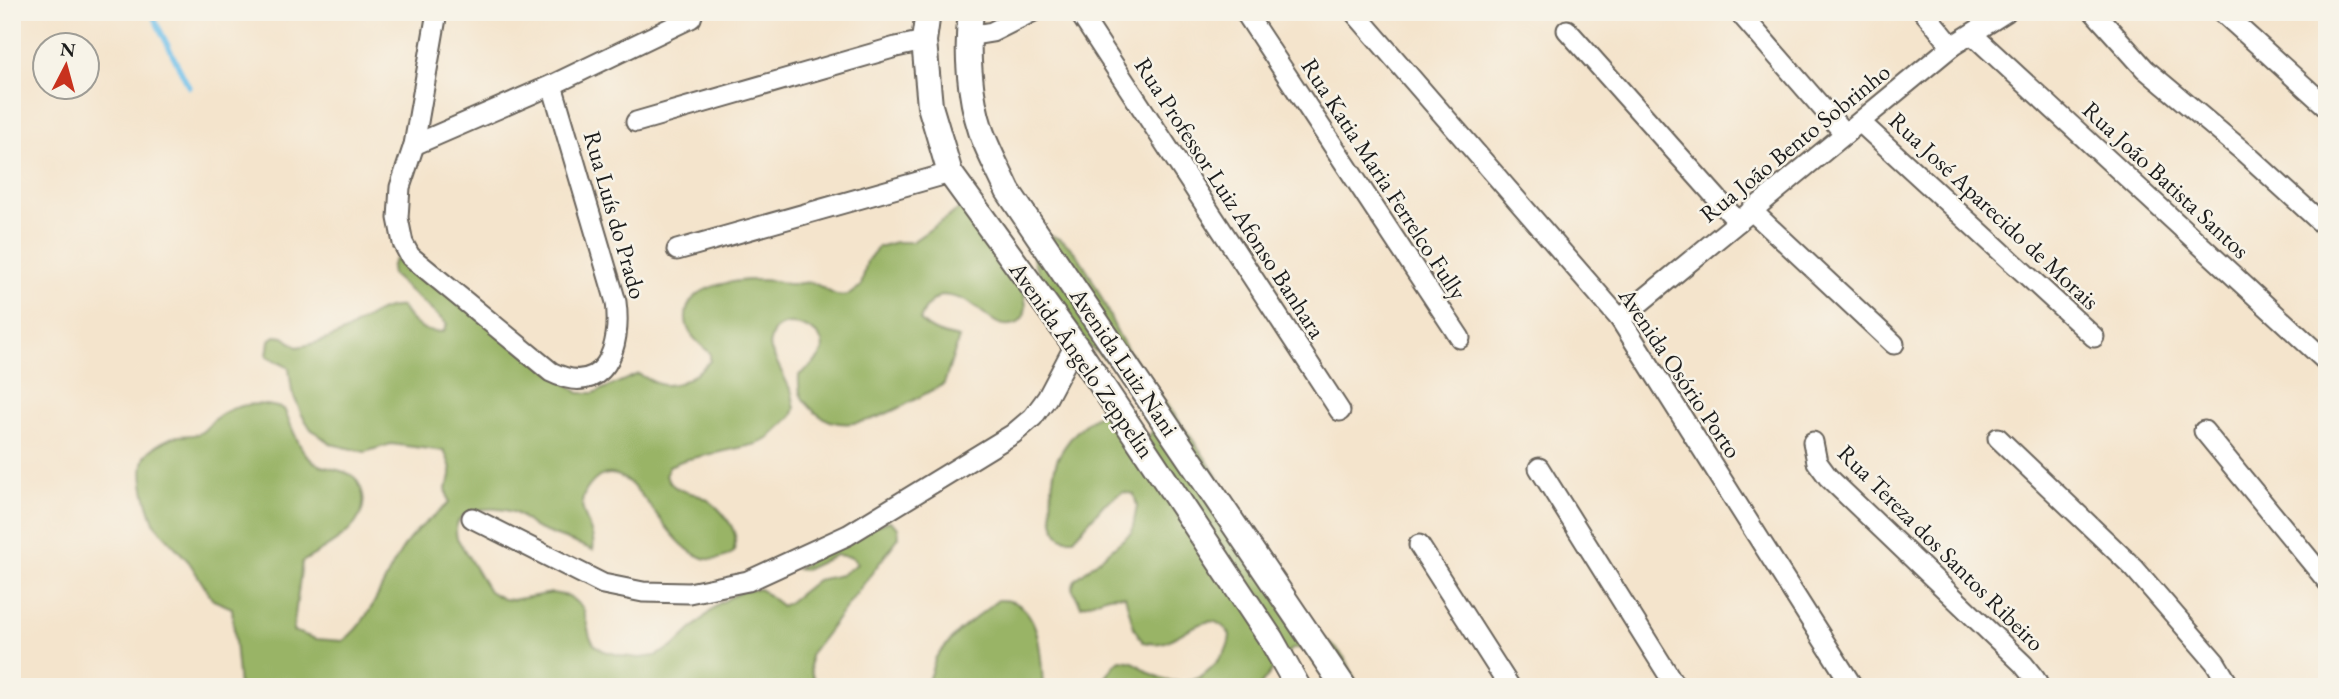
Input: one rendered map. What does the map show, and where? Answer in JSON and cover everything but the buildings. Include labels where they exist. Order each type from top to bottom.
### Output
[{"type":"street","points":[[414,145],[437,12]]},
{"type":"street","points":[[414,145],[552,85],[691,18],[694,12]]},
{"type":"street","name":"Avenida Ângelo Zeppelin","points":[[928,12],[924,41],[930,106],[950,173],[1075,345],[1271,639],[1298,687]]},
{"type":"street","points":[[970,24],[992,32],[1032,12]]},
{"type":"street","name":"Rua Professor Luiz Afonso Banhara","points":[[1079,12],[1340,411]]},
{"type":"street","name":"Rua Katia Maria Ferrelco Fully","points":[[1245,12],[1460,338]]},
{"type":"street","name":"Avenida Osório Porto","points":[[1354,12],[1620,319],[1853,687]]},
{"type":"street","name":"Rua José Aparecido de Morais","points":[[1739,12],[1852,128],[2094,337]]},
{"type":"street","points":[[1924,12],[1952,46]]},
{"type":"street","name":"Rua João Bento Sobrinho","points":[[1620,319],[1952,46],[2006,12]]},
{"type":"street","points":[[2094,12],[2145,69],[2244,152],[2327,228]]},
{"type":"street","points":[[2222,12],[2327,107]]},
{"type":"street","name":"Avenida Luiz Nani","points":[[970,24],[970,71],[981,130],[1008,191],[1343,687]]},
{"type":"street","points":[[1567,30],[1744,216],[1894,344]]},
{"type":"street","name":"Rua João Batista Santos","points":[[1972,34],[2327,362]]},
{"type":"street","points":[[636,122],[883,50],[924,41]]},
{"type":"street","name":"Rua Luís do Prado","points":[[414,145],[400,187],[398,218],[403,243],[410,256],[551,372],[567,380],[598,374],[607,363],[617,341],[619,323],[616,302],[552,85]]},
{"type":"street","points":[[677,250],[950,173]]},
{"type":"street","points":[[472,517],[603,584],[643,592],[689,593],[748,581],[848,535],[1013,434],[1033,417],[1047,398],[1075,345]]},
{"type":"street","points":[[2204,431],[2327,581]]},
{"type":"street","points":[[1998,438],[2134,568],[2215,662],[2230,687]]},
{"type":"street","name":"Rua Tereza dos Santos Ribeiro","points":[[1813,442],[1817,462],[1828,477],[2023,664],[2039,687]]},
{"type":"street","points":[[1539,468],[1676,687]]},
{"type":"street","points":[[1419,545],[1510,687]]},
{"type":"green space","points":[[959,209],[966,211],[1023,283],[1026,307],[1024,316],[1018,323],[999,324],[963,300],[942,295],[928,305],[920,320],[933,330],[959,338],[944,384],[880,416],[845,424],[829,421],[815,412],[800,392],[799,375],[815,362],[822,352],[823,344],[819,338],[814,332],[797,325],[789,324],[775,330],[769,346],[792,393],[795,409],[792,416],[768,439],[757,444],[684,460],[669,466],[666,475],[676,488],[707,500],[722,513],[735,535],[734,552],[713,560],[694,554],[677,540],[631,484],[615,475],[599,477],[583,498],[583,510],[594,543],[593,550],[536,528],[516,513],[504,510],[484,509],[466,514],[459,520],[456,528],[457,538],[489,591],[503,599],[512,600],[552,593],[569,596],[583,608],[594,644],[604,651],[639,658],[655,656],[673,647],[718,604],[742,591],[760,589],[782,606],[817,580],[841,575],[857,564],[852,557],[836,555],[805,570],[797,569],[851,534],[890,521],[898,528],[899,537],[810,655],[811,672],[820,687],[239,687],[232,608],[213,600],[189,562],[155,525],[152,518],[142,471],[143,462],[151,449],[173,437],[200,433],[216,418],[232,409],[266,405],[284,409],[294,434],[308,457],[325,467],[355,477],[363,495],[363,507],[353,527],[302,562],[293,631],[316,639],[343,641],[354,631],[371,608],[409,539],[449,503],[446,488],[451,470],[444,451],[391,444],[365,452],[331,444],[311,429],[292,392],[289,368],[267,356],[269,341],[275,336],[284,337],[297,347],[308,345],[340,334],[378,312],[394,307],[402,307],[414,323],[425,330],[444,331],[447,324],[392,275],[391,267],[395,259],[402,257],[579,393],[594,393],[638,374],[659,384],[673,384],[694,375],[710,361],[710,353],[691,334],[686,319],[688,306],[706,289],[734,282],[763,280],[789,284],[810,282],[833,294],[848,295],[861,286],[867,261],[878,247],[896,242],[912,242]]},
{"type":"green space","points":[[1046,236],[1059,239],[1070,247],[1081,261],[1121,339],[1211,466],[1316,632],[1347,662],[1357,687],[1328,687],[1310,656],[1302,649],[1295,648],[1280,660],[1259,687],[1095,687],[1120,660],[1134,663],[1169,681],[1193,680],[1208,671],[1221,657],[1230,635],[1223,626],[1207,622],[1162,643],[1143,642],[1134,628],[1125,596],[1107,597],[1081,606],[1072,588],[1075,580],[1132,532],[1137,506],[1134,494],[1123,492],[1104,504],[1074,539],[1061,537],[1055,528],[1052,507],[1054,471],[1060,454],[1081,427],[1110,411],[1147,439],[1153,430],[1116,368],[1087,344],[1044,286],[1034,262],[1032,245]]},
{"type":"green space","points":[[998,600],[1012,602],[1023,608],[1031,618],[1039,645],[1043,687],[926,687],[936,657],[959,631]]},
{"type":"waterway","points":[[151,12],[189,87]]}]
